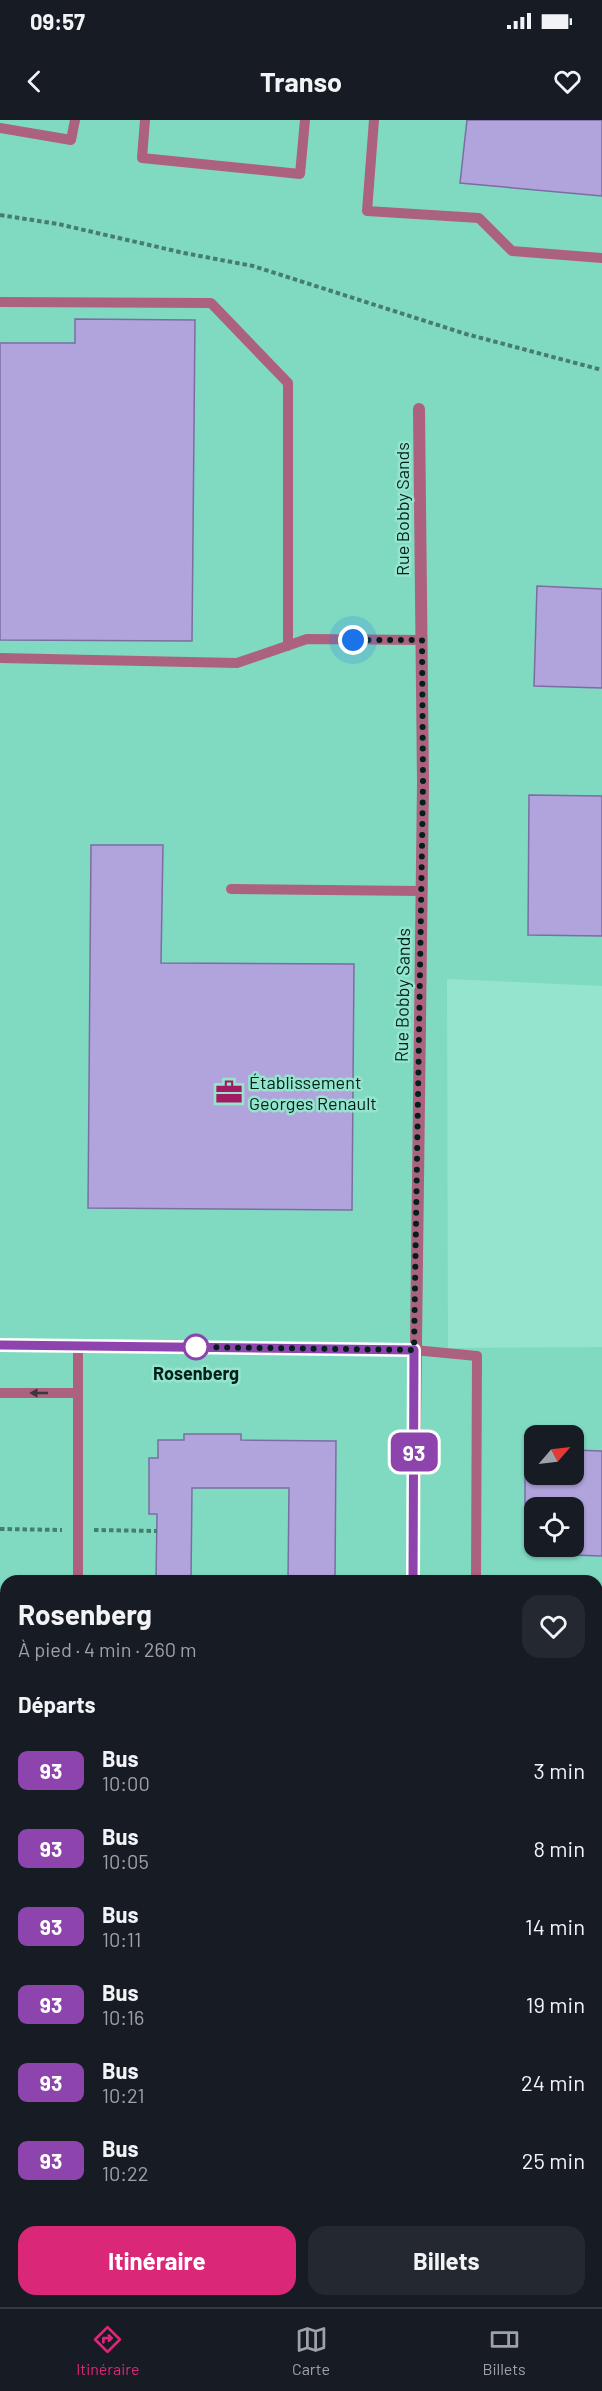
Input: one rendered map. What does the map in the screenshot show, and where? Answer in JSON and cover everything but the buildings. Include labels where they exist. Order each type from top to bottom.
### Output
[{"type":"street","name":"Rue Bobby Sands","points":[[413,1575],[421,891],[420,409]]},
{"type":"street","points":[[0,1345],[414,1350]]},
{"type":"lane","points":[[0,128],[71,140],[75,120]]},
{"type":"lane","points":[[145,120],[142,158],[300,174],[305,120]]},
{"type":"lane","points":[[374,120],[367,211],[480,218],[513,251],[602,258]]},
{"type":"lane","points":[[0,302],[211,303],[288,383],[288,646]]},
{"type":"lane","points":[[0,658],[237,663],[307,639],[422,640]]},
{"type":"lane","points":[[231,889],[421,891]]},
{"type":"lane","points":[[78,1346],[78,1575]]},
{"type":"lane","points":[[414,1350],[477,1356],[476,1575]]},
{"type":"lane","points":[[0,1393],[78,1393]]},
{"type":"path","points":[[0,215],[58,224],[184,253],[253,266],[466,334],[602,370]]},
{"type":"shaded area","points":[[0,120],[602,120],[602,986],[447,979],[448,1348],[602,1347],[602,1575],[0,1575]]},
{"type":"bus line","name":"93","points":[[0,1345],[414,1350],[413,1575]]},
{"type":"place","name":"Établissement Georges Renault","points":[[229,1092]]},
{"type":"place","name":"Rosenberg","points":[[196,1347]]},
{"type":"route","points":[[196,1347],[190,1347],[414,1350],[423,783],[422,640],[353,640]]}]
